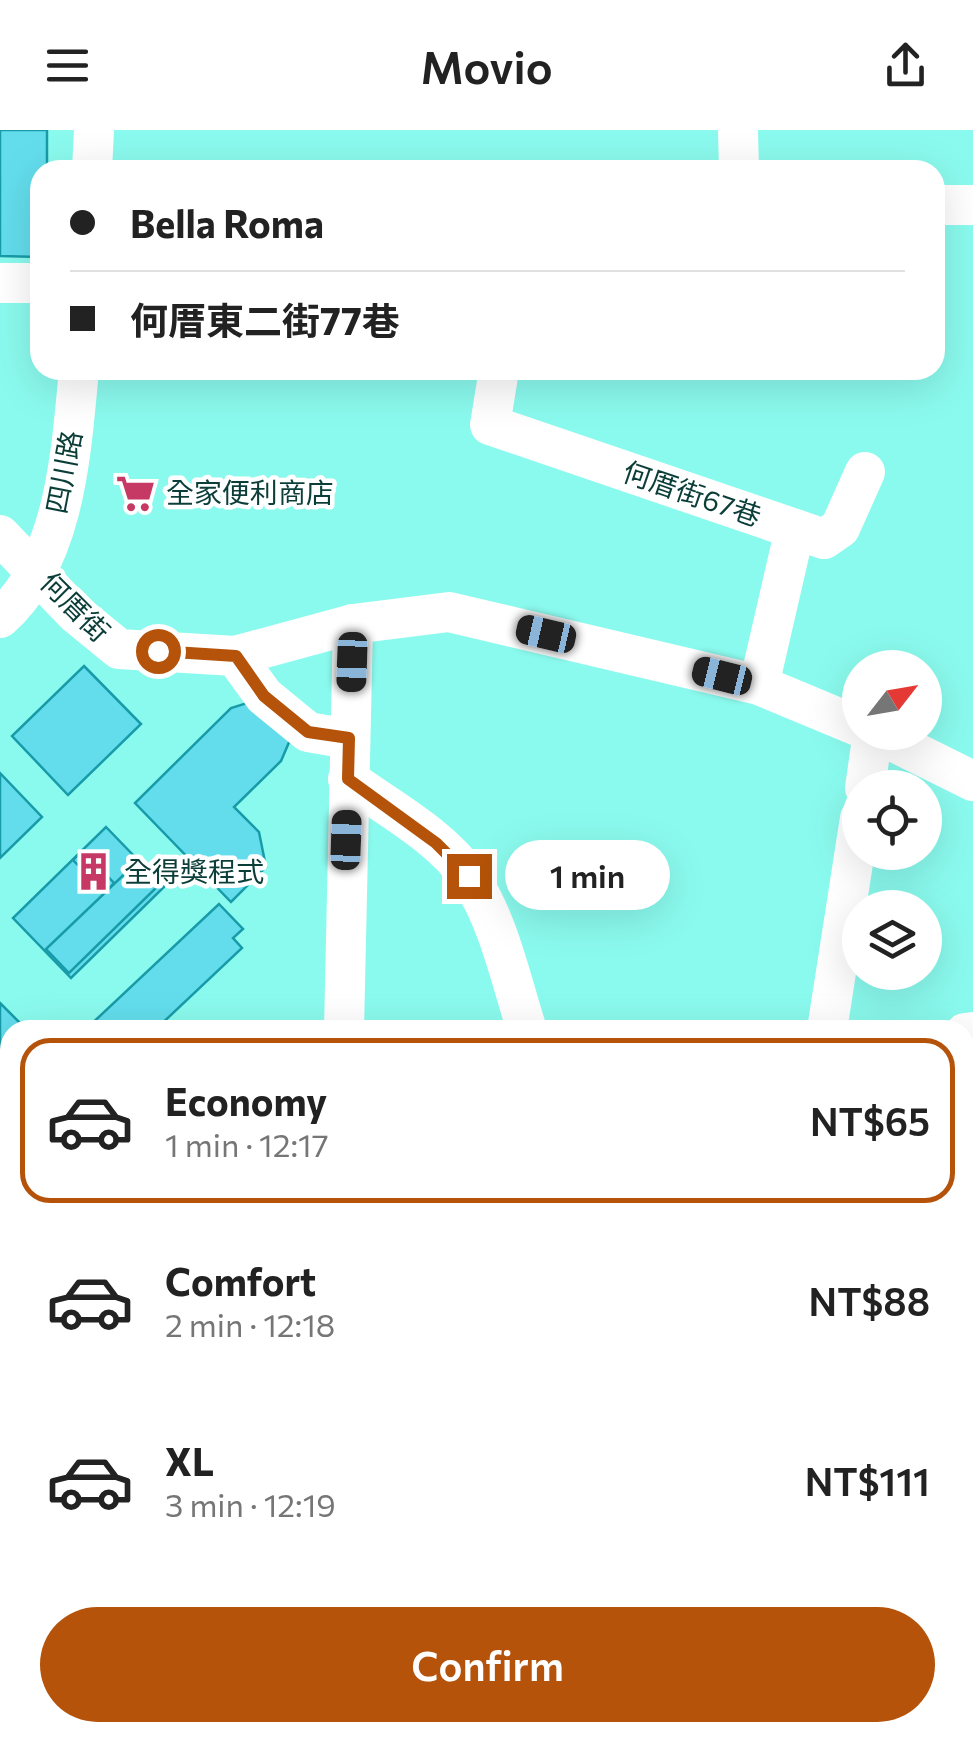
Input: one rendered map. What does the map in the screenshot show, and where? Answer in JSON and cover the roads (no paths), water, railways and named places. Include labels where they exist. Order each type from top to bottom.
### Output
[{"type":"street","points":[[92,160],[94,130]]},
{"type":"street","points":[[738,130],[739,160]]},
{"type":"street","points":[[945,205],[973,206]]},
{"type":"street","points":[[0,282],[30,283]]},
{"type":"street","name":"四川路","points":[[0,618],[37,569],[58,515],[78,380]]},
{"type":"street","name":"何厝街67巷","points":[[497,380],[490,425],[795,530],[758,685]]},
{"type":"street","points":[[795,530],[824,539],[840,528],[865,472]]},
{"type":"street","name":"何厝街","points":[[0,535],[37,569],[74,613],[119,649],[236,656],[353,624],[449,612],[758,685],[842,720]]},
{"type":"street","points":[[344,1020],[353,624]]},
{"type":"street","points":[[236,656],[264,696],[308,732],[349,738]]},
{"type":"street","points":[[910,750],[973,781]]},
{"type":"street","points":[[348,779],[436,843],[469,876],[486,910],[524,1020]]},
{"type":"street","points":[[829,1020],[852,870]]},
{"type":"place","name":"全家便利商店","points":[[136,493]]},
{"type":"place","name":"全得獎程式","points":[[94,872]]}]
